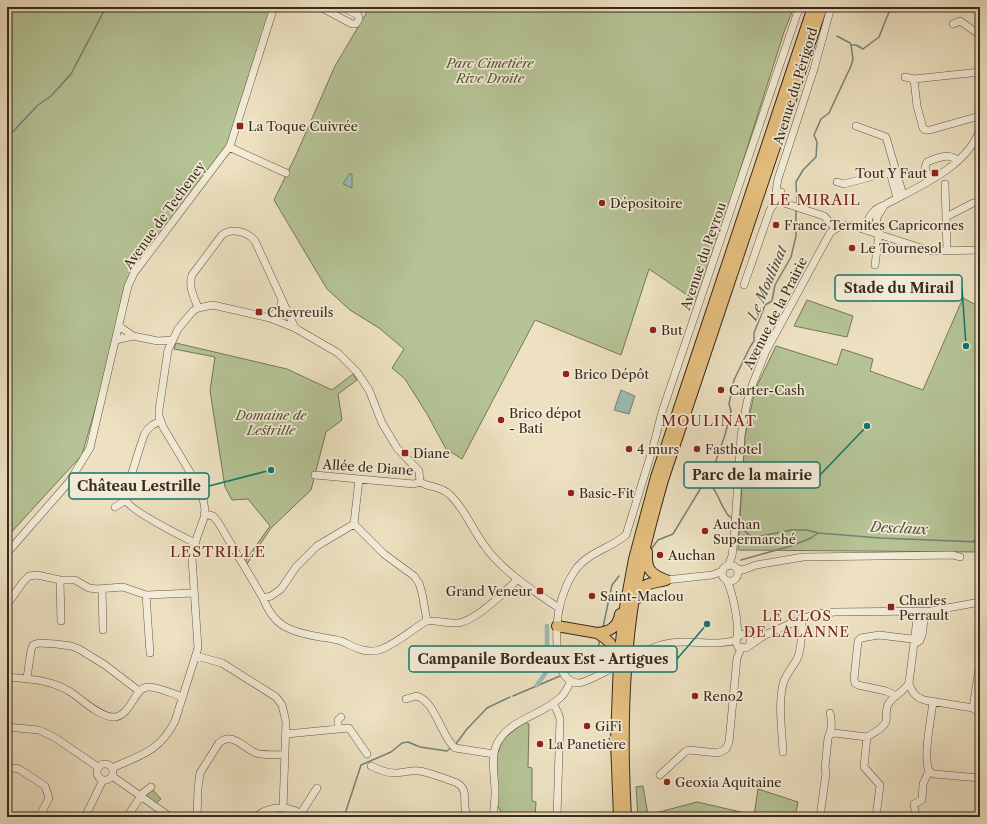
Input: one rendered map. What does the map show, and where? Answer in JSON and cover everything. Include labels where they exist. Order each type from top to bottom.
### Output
[{"type":"highway","points":[[615,671],[626,599],[640,531],[656,477],[813,7]]},
{"type":"highway","points":[[626,817],[624,766],[634,598],[639,569],[663,480],[822,7]]},
{"type":"highway","points":[[650,526],[647,564],[653,574],[666,580]]},
{"type":"highway","points":[[557,626],[598,633],[613,629],[619,622],[628,568],[640,531]]},
{"type":"highway","points":[[631,660],[637,604],[641,590],[648,584],[666,580]]},
{"type":"highway","points":[[598,633],[609,641],[614,651],[619,814]]},
{"type":"street","name":"Avenue de Techeney","points":[[7,553],[69,482],[90,448],[128,286],[134,273],[229,147],[274,7]]},
{"type":"street","points":[[320,7],[352,24],[356,24],[358,15],[342,7]]},
{"type":"street","name":"Avenue du Peyrou","points":[[571,681],[564,674],[560,661],[557,641],[557,626],[560,607],[569,582],[576,570],[596,552],[619,541],[626,535],[652,451],[662,412],[797,14],[801,7]]},
{"type":"street","name":"Avenue du Périgord","points":[[780,196],[776,194],[778,179],[816,62],[831,7]]},
{"type":"street","points":[[953,24],[960,21],[980,35]]},
{"type":"street","points":[[905,77],[914,79],[980,72]]},
{"type":"street","points":[[914,79],[917,106],[925,130],[980,117]]},
{"type":"street","points":[[856,126],[886,137],[900,197]]},
{"type":"street","points":[[864,229],[872,213],[879,207],[884,206],[929,181],[958,161],[972,146],[980,129]]},
{"type":"street","points":[[229,147],[286,173]]},
{"type":"street","points":[[929,181],[925,167],[928,162],[949,156],[954,157],[958,161]]},
{"type":"street","points":[[837,182],[844,184],[893,171]]},
{"type":"street","points":[[945,184],[947,250]]},
{"type":"street","points":[[744,285],[770,210],[780,196],[784,203],[824,216],[835,228],[850,226],[864,229],[924,249],[980,250]]},
{"type":"street","points":[[946,217],[973,203]]},
{"type":"street","points":[[874,265],[877,217],[884,206]]},
{"type":"street","name":"Avenue de la Prairie","points":[[732,573],[741,436],[747,402],[766,351],[830,233],[835,228]]},
{"type":"street","points":[[198,308],[191,288],[190,280],[192,275],[222,235],[232,230],[251,236],[255,241],[295,328]]},
{"type":"street","points":[[271,318],[278,311],[282,300]]},
{"type":"street","points":[[112,768],[144,754],[165,739],[175,721],[196,656],[198,641],[192,558],[204,514],[205,502],[202,492],[174,446],[161,421],[159,410],[168,350],[172,340],[187,317],[198,308],[212,305],[271,318],[295,328],[338,353],[357,372],[368,390],[382,423],[397,448],[419,471],[420,482],[425,486],[442,489],[450,495],[463,510],[491,554],[518,579],[553,604],[560,607]]},
{"type":"street","points":[[119,326],[133,336],[158,341],[172,340]]},
{"type":"street","points":[[116,340],[133,336]]},
{"type":"street","points":[[158,341],[168,350]]},
{"type":"street","points":[[115,507],[126,500],[128,488],[144,435],[151,426],[161,421]]},
{"type":"street","name":"Allée de Diane","points":[[315,475],[414,484],[420,482]]},
{"type":"street","points":[[354,524],[359,479]]},
{"type":"street","points":[[126,500],[138,511],[196,543]]},
{"type":"street","points":[[204,514],[213,516],[218,522],[263,598],[266,607],[273,616],[287,628],[295,632],[341,641],[357,649],[372,652],[384,648],[427,621],[435,620],[458,623],[466,621],[482,610],[518,579]]},
{"type":"street","points":[[263,598],[271,596],[281,589],[296,567],[317,546],[354,524]]},
{"type":"street","points":[[354,524],[384,554],[414,576],[419,583],[427,621]]},
{"type":"street","points":[[666,580],[732,573],[756,565],[804,557],[953,554],[960,557]]},
{"type":"street","points":[[732,573],[731,591],[737,620],[736,639],[737,645],[740,648]]},
{"type":"street","points":[[7,605],[29,576],[37,575],[60,580],[75,580],[90,588],[102,589],[123,587],[146,595],[194,593]]},
{"type":"street","points":[[60,580],[61,621]]},
{"type":"street","points":[[102,589],[104,630]]},
{"type":"street","points":[[146,595],[150,653]]},
{"type":"street","points":[[688,642],[701,645],[746,648],[765,635],[816,614],[835,612],[922,611],[980,602]]},
{"type":"street","points":[[830,734],[834,733],[867,737],[884,725],[886,721],[887,705],[905,689],[909,683],[922,611]]},
{"type":"street","points":[[783,752],[781,698],[784,682],[799,654],[802,625],[801,619]]},
{"type":"street","points":[[737,620],[751,640],[750,644]]},
{"type":"street","points":[[631,660],[660,645],[671,642],[726,642],[736,639],[740,634],[765,635]]},
{"type":"street","points":[[896,696],[886,691],[855,683],[854,679],[858,641],[861,638],[879,635],[916,642]]},
{"type":"street","points":[[27,678],[30,650],[33,645],[39,643],[56,644],[71,646],[88,653],[139,691]]},
{"type":"street","points":[[660,775],[689,750],[718,753],[726,749],[729,742],[737,658],[740,648]]},
{"type":"street","points":[[196,656],[222,663],[276,697],[282,706],[286,722],[283,808]]},
{"type":"street","points":[[973,708],[979,668]]},
{"type":"street","points":[[493,817],[495,792],[493,760],[499,741],[505,734],[523,721],[553,703],[564,693],[571,681],[578,683],[615,671]]},
{"type":"street","points":[[7,677],[27,678],[53,683],[72,693],[100,713],[114,717],[122,714],[128,708],[139,691],[143,688],[150,687],[183,697]]},
{"type":"street","points":[[909,683],[912,693],[918,698],[933,702],[973,708],[980,714]]},
{"type":"street","points":[[406,699],[416,696],[423,698],[439,721],[448,740],[455,748],[494,754]]},
{"type":"street","points":[[933,702],[928,743],[927,767],[929,771],[934,774],[980,778]]},
{"type":"street","points":[[553,703],[560,718],[557,817]]},
{"type":"street","points":[[820,817],[826,773],[827,745],[830,734],[830,713]]},
{"type":"street","points":[[338,729],[338,720],[341,717]]},
{"type":"street","points":[[7,727],[39,730],[54,737],[98,767]]},
{"type":"street","points":[[286,734],[349,728],[367,754]]},
{"type":"street","points":[[867,737],[864,767],[880,785],[876,817]]},
{"type":"street","points":[[196,817],[199,780],[203,767],[219,743],[223,740],[228,738],[234,739],[256,753],[285,755]]},
{"type":"street","points":[[98,767],[106,763],[112,768],[112,776]]},
{"type":"street","points":[[371,766],[386,772],[394,773],[419,771],[457,783],[463,787],[465,793],[465,811],[467,815],[471,817]]},
{"type":"street","points":[[7,767],[19,769],[45,786],[49,798],[39,817]]},
{"type":"street","points":[[98,767],[97,775],[103,780]]},
{"type":"street","points":[[916,816],[914,804],[922,800],[923,784],[929,771]]},
{"type":"street","points":[[85,817],[103,780],[112,776]]},
{"type":"street","points":[[112,776],[140,797],[167,812]]},
{"type":"street","points":[[127,817],[140,797],[151,787]]},
{"type":"street","points":[[255,817],[272,808],[290,808],[303,815],[316,788]]},
{"type":"green space","points":[[7,7],[275,7],[230,146],[134,273],[82,455],[7,537]]},
{"type":"green space","name":"Parc Cimetière Rive Droite","points":[[370,7],[794,7],[784,32],[729,205],[696,301],[649,269],[621,355],[535,320],[462,459],[446,449],[427,414],[405,379],[392,368],[404,349],[379,328],[350,310],[327,289],[274,200],[296,155],[335,66]]},
{"type":"green space","points":[[963,298],[980,307],[980,552],[738,550],[745,436],[755,390],[776,346],[837,365],[842,349],[873,359],[870,371],[923,390]]},
{"type":"green space","points":[[807,300],[853,316],[847,337],[794,326]]},
{"type":"green space","name":"Domaine de Lestrille","points":[[176,343],[287,369],[332,390],[353,374],[357,380],[338,394],[342,420],[326,432],[311,490],[271,528],[247,564],[245,561],[270,526],[248,499],[232,500],[225,487],[210,391],[215,357],[174,349]]},
{"type":"green space","points":[[525,722],[529,724],[528,767],[532,768],[532,801],[536,802],[535,817],[504,817],[496,803],[495,773],[497,755],[503,739]]},
{"type":"green space","points":[[643,786],[648,815],[697,802],[754,815],[758,789],[798,802],[795,817],[638,817],[636,787]]},
{"type":"green space","points":[[152,789],[161,799],[156,803],[145,796]]},
{"type":"water","points":[[349,174],[352,174],[352,188],[343,184]]},
{"type":"water","points":[[621,390],[635,396],[629,414],[614,410]]},
{"type":"waterway","points":[[7,138],[38,105],[51,96],[71,74],[106,7]]},
{"type":"waterway","name":"Le Moulinat","points":[[851,45],[856,45],[863,49],[879,37],[891,7]]},
{"type":"waterway","points":[[837,36],[851,45]]},
{"type":"waterway","name":"Le Moulinat","points":[[797,205],[796,182],[803,170],[816,157],[817,142],[814,135],[821,119],[829,113],[851,66],[853,59],[851,45]]},
{"type":"waterway","name":"Le Moulinat","points":[[705,481],[713,469],[725,435],[731,411],[729,404],[734,380],[754,341],[754,333],[765,305],[772,301],[775,285],[791,257],[796,236],[796,209]]},
{"type":"waterway","name":"Desclaux","points":[[652,548],[658,540],[673,534],[705,481],[712,487],[727,514],[733,519]]},
{"type":"waterway","name":"Desclaux","points":[[738,524],[750,536],[756,537],[792,530],[807,530],[818,533],[880,538],[980,542]]},
{"type":"waterway","name":"Desclaux","points":[[741,560],[791,546],[811,538],[818,533]]},
{"type":"waterway","name":"Desclaux","points":[[972,542],[980,536]]},
{"type":"waterway","name":"Desclaux","points":[[603,627],[612,585],[619,576]]},
{"type":"waterway","points":[[537,685],[547,671],[547,626]]},
{"type":"waterway","name":"Desclaux","points":[[569,672],[583,667],[591,662],[596,654],[600,639]]},
{"type":"waterway","name":"Desclaux","points":[[513,696],[560,676]]},
{"type":"waterway","name":"Desclaux","points":[[455,745],[467,729],[487,708],[510,697]]},
{"type":"waterway","name":"Desclaux","points":[[344,817],[361,765],[391,752],[402,743],[408,742],[420,747],[447,751],[452,747]]},
{"type":"place","name":"La Toque Cuivrée","points":[[240,126]]},
{"type":"place","name":"Tout Y Faut","points":[[935,173]]},
{"type":"place","name":"Dépositoire","points":[[602,203]]},
{"type":"place","name":"France Termites Capricornes","points":[[776,225]]},
{"type":"place","name":"Le Tournesol","points":[[852,248]]},
{"type":"place","name":"Chevreuils","points":[[259,312]]},
{"type":"place","name":"But","points":[[653,330]]},
{"type":"place","name":"Stade du Mirail","points":[[966,346]]},
{"type":"place","name":"Brico Dépôt","points":[[566,374]]},
{"type":"place","name":"Carter-Cash","points":[[721,390]]},
{"type":"place","name":"Brico dépot - Bati","points":[[501,420]]},
{"type":"place","name":"Parc de la mairie","points":[[867,426]]},
{"type":"place","name":"4 murs","points":[[629,449]]},
{"type":"place","name":"Fasthotel","points":[[697,449]]},
{"type":"place","name":"Diane","points":[[405,453]]},
{"type":"place","name":"Château Lestrille","points":[[271,470]]},
{"type":"place","name":"Basic-Fit","points":[[571,493]]},
{"type":"place","name":"Auchan Supermarché","points":[[705,531]]},
{"type":"place","name":"Auchan","points":[[660,555]]},
{"type":"place","name":"Grand Veneur","points":[[540,591]]},
{"type":"place","name":"Saint-Maclou","points":[[592,596]]},
{"type":"place","name":"Charles Perrault","points":[[891,607]]},
{"type":"place","name":"Campanile Bordeaux Est - Artigues","points":[[707,624]]},
{"type":"place","name":"Reno2","points":[[695,696]]},
{"type":"place","name":"GiFi","points":[[587,726]]},
{"type":"place","name":"La Panetière","points":[[540,744]]},
{"type":"place","name":"Geoxia Aquitaine","points":[[667,782]]},
{"type":"district","name":"LE MIRAIL","points":[[815,199]]},
{"type":"district","name":"MOULINAT","points":[[709,420]]},
{"type":"district","name":"LESTRILLE","points":[[218,551]]},
{"type":"district","name":"LE CLOS DE LALANNE","points":[[797,624]]}]
